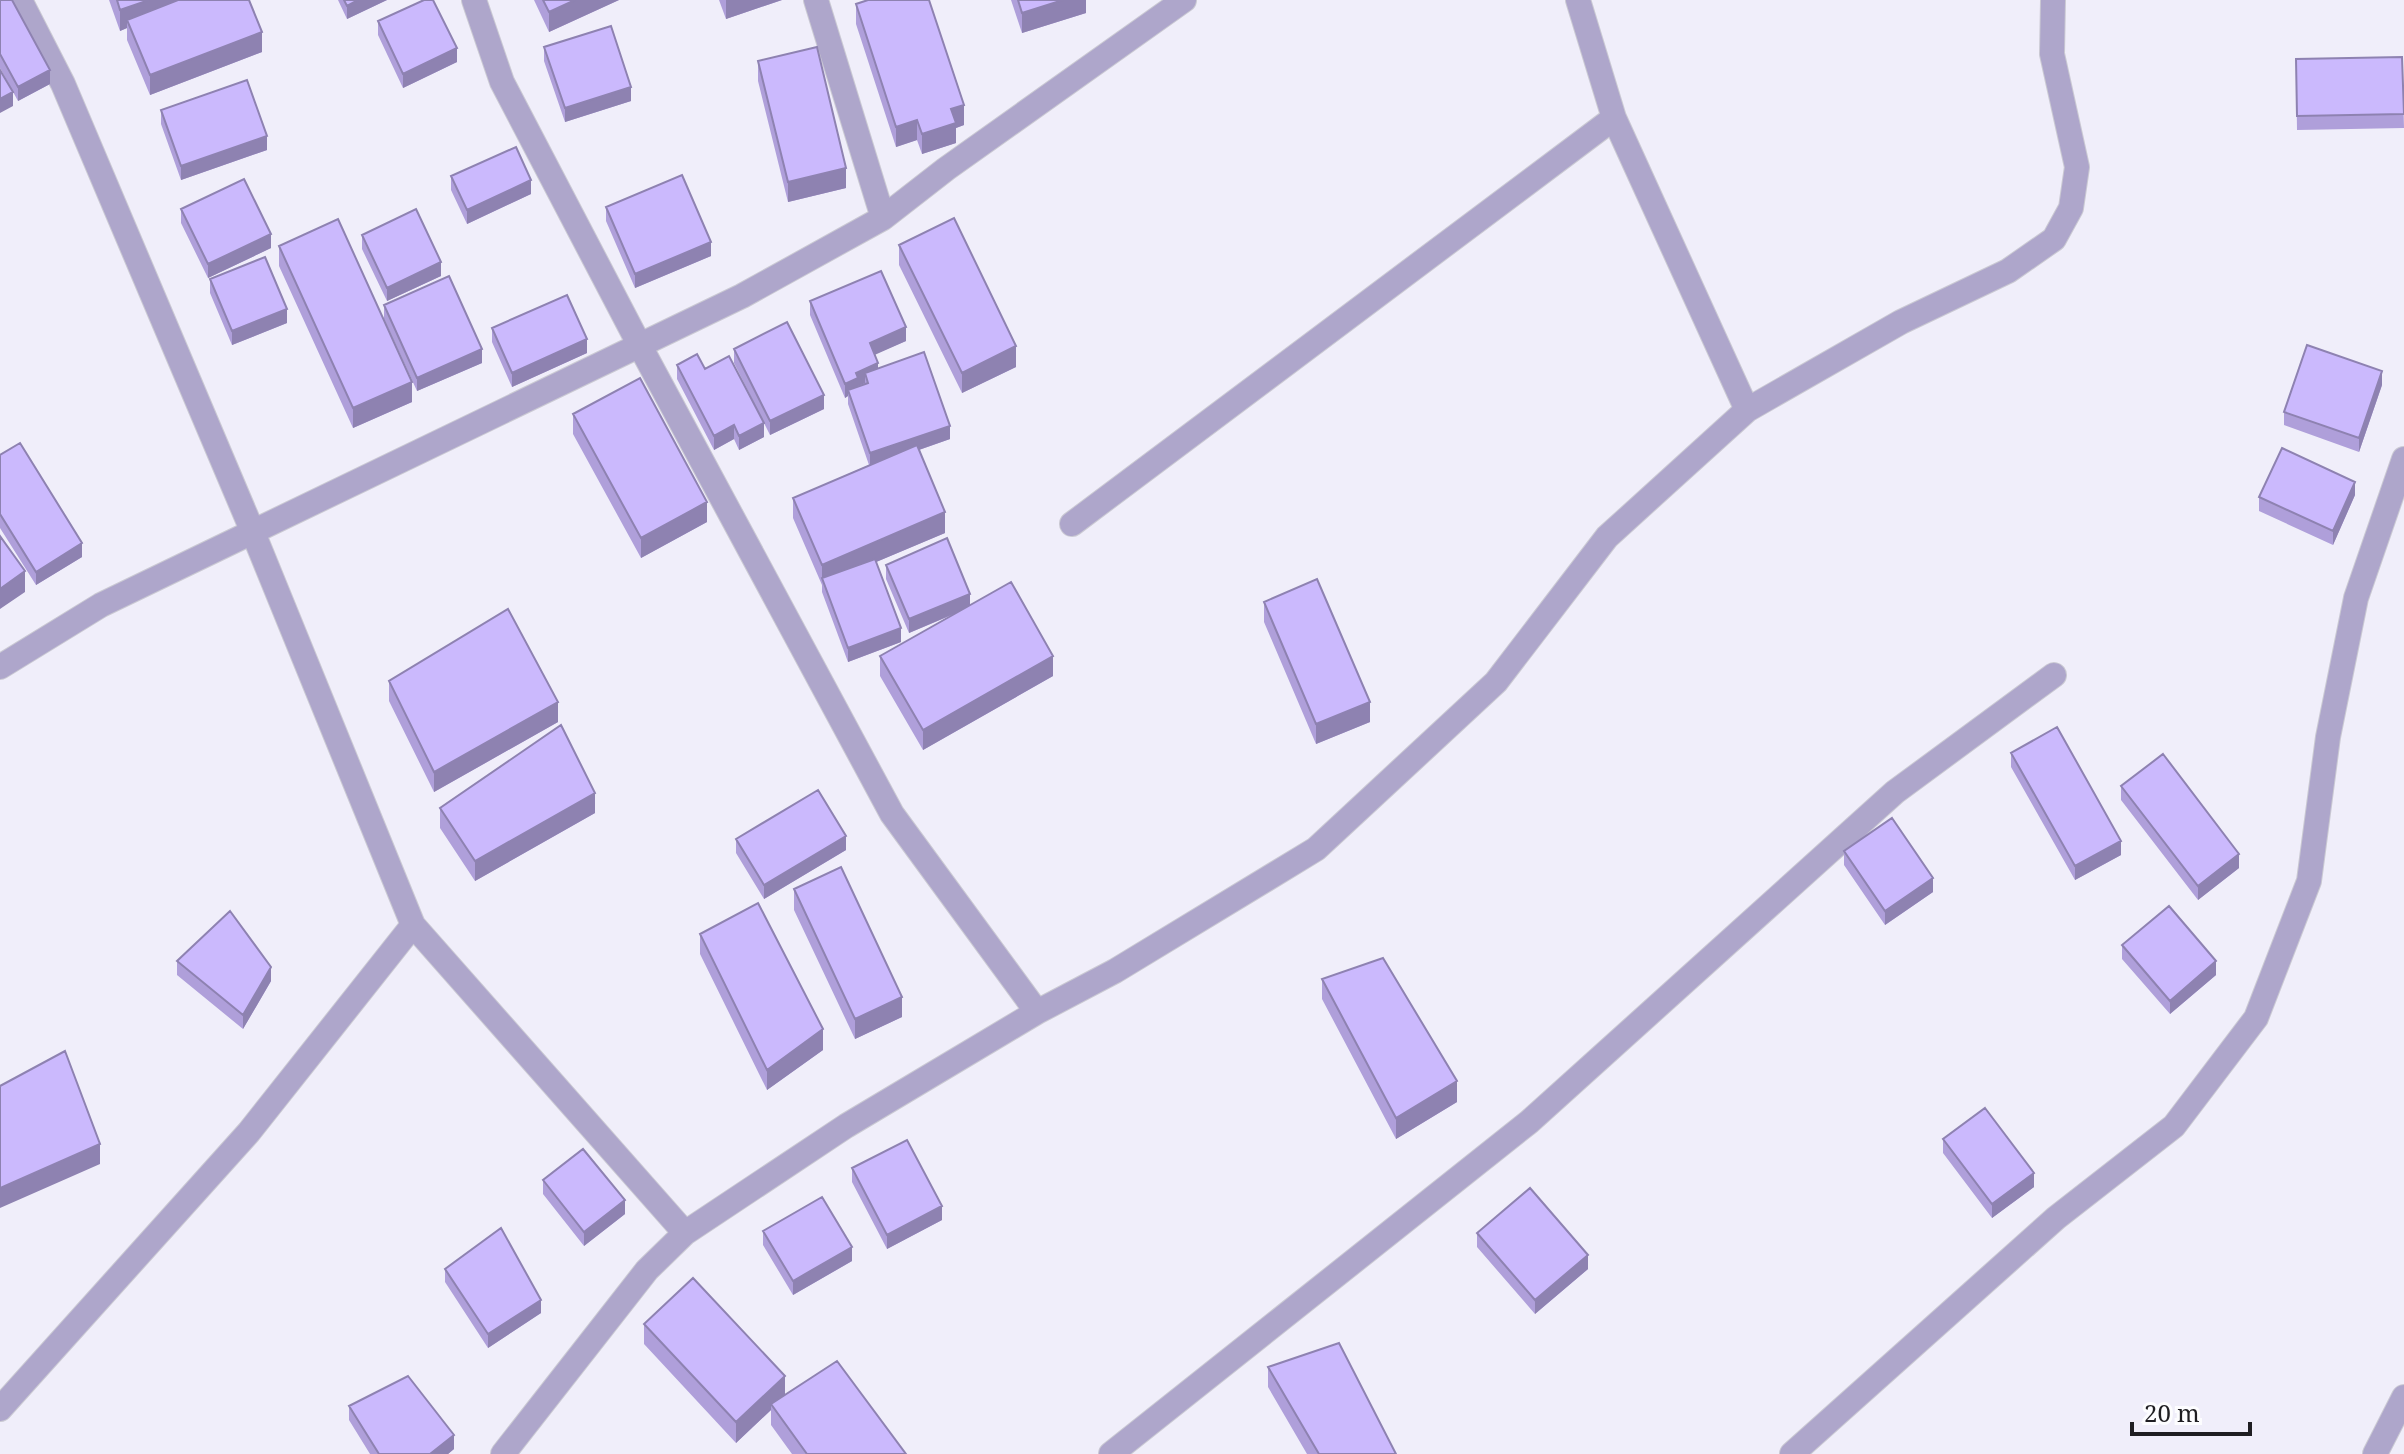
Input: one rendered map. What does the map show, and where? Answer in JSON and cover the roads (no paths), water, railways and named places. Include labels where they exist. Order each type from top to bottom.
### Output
[{"type":"street","points":[[20,0],[63,84],[252,530],[413,925],[685,1233]]},
{"type":"street","points":[[474,0],[502,82],[892,814],[1037,1012]]},
{"type":"street","points":[[816,0],[883,218]]},
{"type":"street","points":[[0,667],[101,605],[742,296],[883,218],[946,169],[1184,0]]},
{"type":"street","points":[[1578,0],[1614,118],[1747,410]]},
{"type":"street","points":[[503,1454],[647,1270],[685,1233],[846,1126],[1037,1012],[1115,971],[1316,849],[1496,682],[1607,537],[1747,410],[1901,322],[2008,271],[2054,239],[2071,208],[2077,167],[2052,54],[2053,0]]},
{"type":"street","points":[[1072,524],[1614,118]]},
{"type":"street","points":[[1792,1454],[2056,1218],[2174,1126],[2256,1018],[2309,881],[2328,737],[2356,598],[2404,459]]},
{"type":"street","points":[[1111,1454],[1529,1122],[1895,792],[2054,675]]},
{"type":"street","points":[[0,1409],[249,1132],[413,925]]},
{"type":"street","points":[[2375,1454],[2404,1397]]}]
